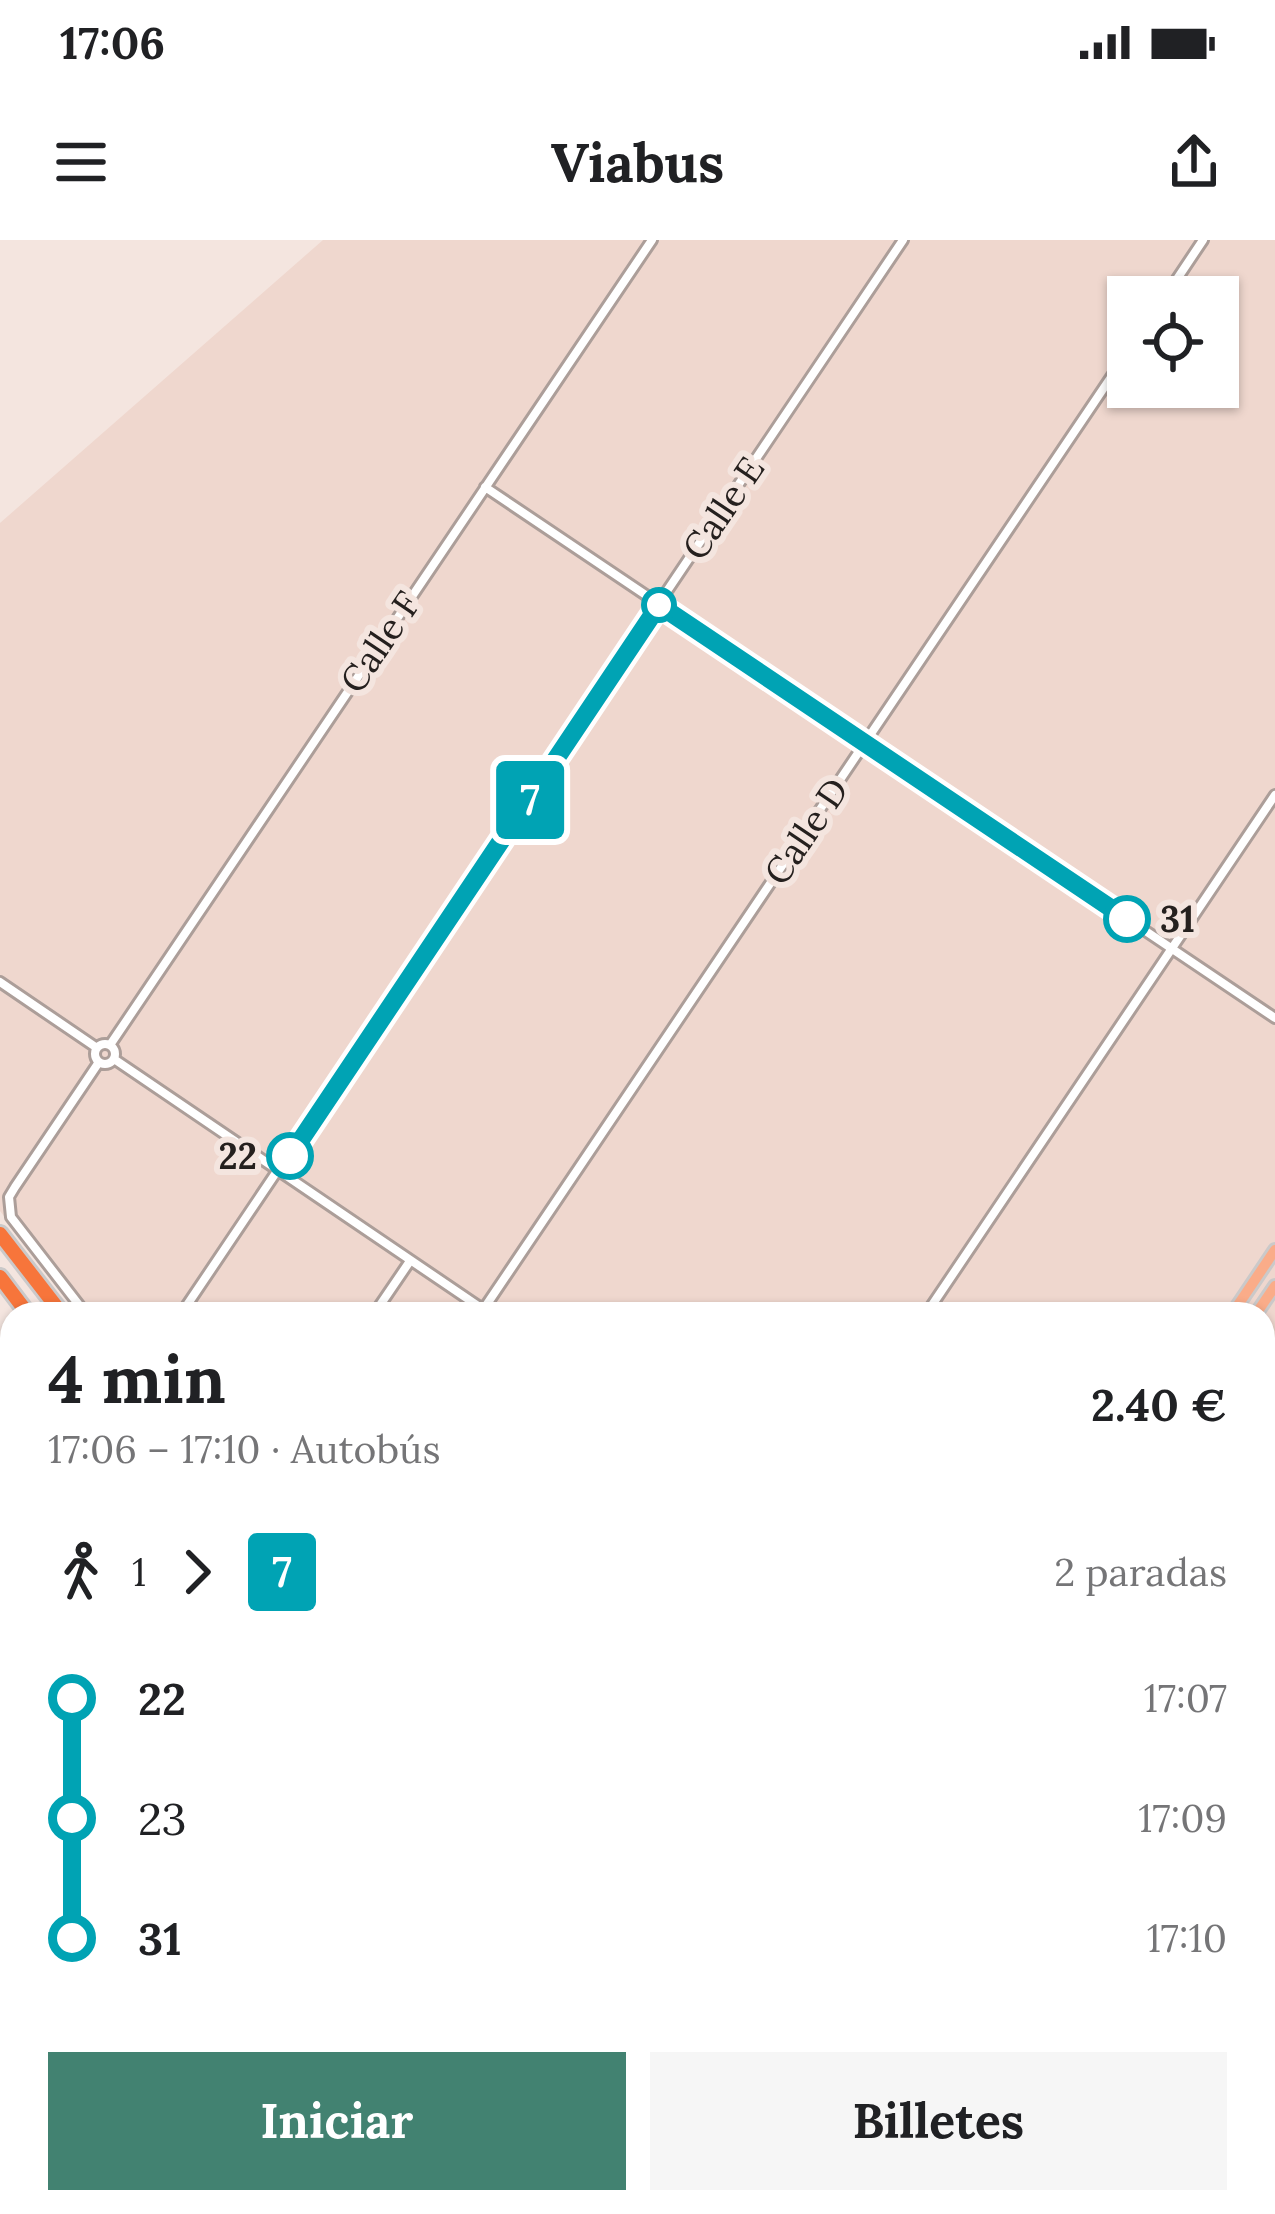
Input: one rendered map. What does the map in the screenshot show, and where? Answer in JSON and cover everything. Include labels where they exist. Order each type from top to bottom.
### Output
[{"type":"highway","points":[[0,1234],[53,1302]]},
{"type":"highway","points":[[0,1277],[19,1302]]},
{"type":"main road","points":[[1240,1302],[1275,1250]]},
{"type":"street","name":"Calle F","points":[[110,1045],[652,240]]},
{"type":"street","name":"Calle E","points":[[190,1302],[903,240]]},
{"type":"street","points":[[1179,276],[1203,240]]},
{"type":"street","name":"Calle D","points":[[494,1302],[1107,383]]},
{"type":"street","points":[[485,488],[1275,1018]]},
{"type":"street","points":[[934,1302],[1275,795]]},
{"type":"street","points":[[0,982],[97,1048],[110,1045],[114,1059]]},
{"type":"street","points":[[97,1048],[100,1062],[114,1059]]},
{"type":"street","points":[[114,1059],[472,1302]]},
{"type":"street","points":[[77,1302],[10,1216],[9,1197],[100,1062]]},
{"type":"street","points":[[382,1302],[410,1261]]},
{"type":"shaded area","points":[[323,240],[1275,240],[1275,1302],[70,1302],[0,1211],[0,523]]},
{"type":"bus line","name":"7","points":[[290,1156],[659,605],[1127,919]]},
{"type":"place","name":"31","points":[[1127,919]]},
{"type":"place","name":"22","points":[[290,1156]]}]
